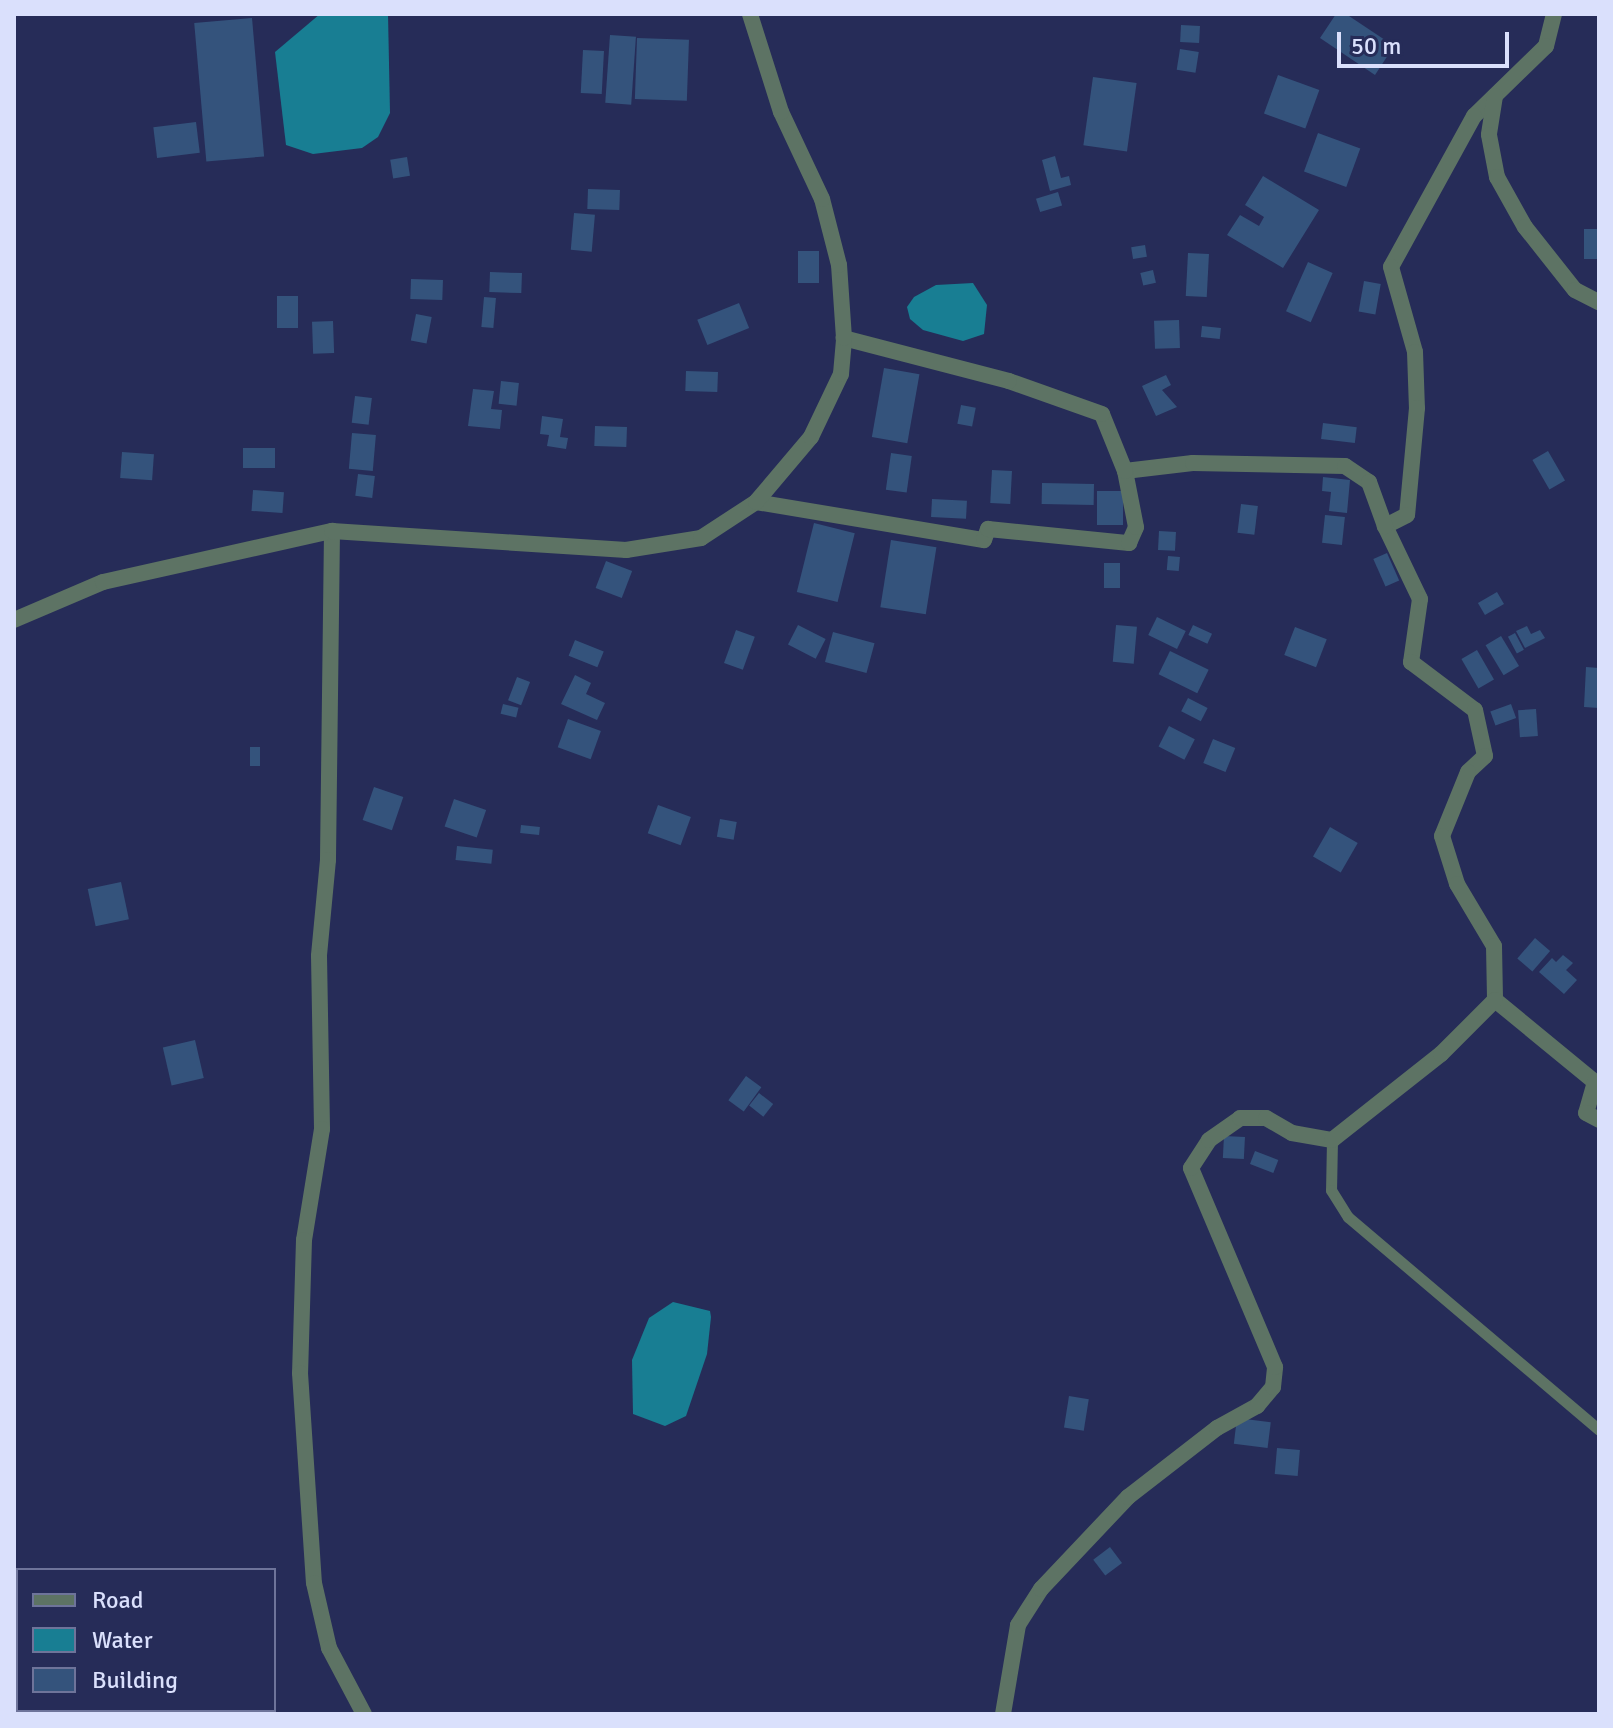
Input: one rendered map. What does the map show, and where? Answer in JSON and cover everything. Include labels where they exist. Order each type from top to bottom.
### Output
[{"type":"street","points":[[14,620],[103,582],[332,531],[626,550],[701,538],[756,502],[811,437],[841,374],[844,338],[839,265],[822,199],[781,112],[750,14]]},
{"type":"street","points":[[1385,526],[1407,515],[1417,408],[1415,352],[1391,267],[1474,116],[1546,46],[1554,14]]},
{"type":"street","points":[[1495,96],[1489,135],[1497,177],[1525,227],[1575,290],[1599,302]]},
{"type":"street","points":[[756,502],[984,540],[988,529],[1129,543],[1136,527],[1125,471],[1102,414],[1009,381],[844,338]]},
{"type":"street","points":[[1003,1714],[1018,1625],[1041,1589],[1128,1497],[1217,1428],[1257,1406],[1273,1387],[1275,1367],[1191,1168],[1209,1140],[1240,1118],[1266,1118],[1292,1133],[1332,1140],[1441,1054],[1495,1000],[1494,946],[1457,884],[1442,836],[1468,772],[1485,756],[1475,710],[1411,662],[1420,599],[1385,526],[1369,482],[1345,466],[1193,463],[1125,471]]},
{"type":"street","points":[[332,531],[328,860],[319,956],[322,1129],[304,1240],[300,1373],[314,1583],[329,1648],[364,1714]]},
{"type":"street","points":[[1495,1000],[1595,1082],[1586,1113],[1599,1120]]},
{"type":"lane","points":[[1332,1140],[1331,1190],[1348,1217],[1599,1430]]},
{"type":"water","points":[[320,14],[388,14],[390,113],[378,137],[362,148],[313,154],[286,145],[275,52]]},
{"type":"water","points":[[973,283],[987,305],[984,334],[963,341],[923,330],[910,319],[907,307],[914,297],[936,285]]},
{"type":"water","points":[[673,1302],[710,1311],[711,1317],[707,1354],[686,1416],[665,1426],[633,1414],[632,1360],[649,1318]]},
{"type":"building","points":[[1336,14],[1346,14],[1394,46],[1375,75],[1320,38]]},
{"type":"building","points":[[252,18],[264,156],[206,162],[194,23]]},
{"type":"building","points":[[1181,25],[1200,26],[1199,43],[1180,42]]},
{"type":"building","points":[[610,35],[636,37],[631,105],[605,103]]},
{"type":"building","points":[[637,38],[689,40],[687,101],[635,99]]},
{"type":"building","points":[[1180,49],[1199,52],[1195,73],[1177,70]]},
{"type":"building","points":[[583,50],[604,51],[602,94],[581,93]]},
{"type":"building","points":[[1278,75],[1319,90],[1305,129],[1264,114]]},
{"type":"building","points":[[1093,77],[1137,83],[1127,151],[1083,145]]},
{"type":"building","points":[[196,122],[200,153],[157,158],[153,127]]},
{"type":"building","points":[[1318,133],[1360,148],[1346,187],[1304,172]]},
{"type":"building","points":[[1055,156],[1061,178],[1069,176],[1071,185],[1050,191],[1042,160]]},
{"type":"building","points":[[407,157],[410,176],[393,178],[390,160]]},
{"type":"building","points":[[1263,176],[1319,210],[1283,268],[1227,235],[1240,215],[1259,226],[1264,217],[1245,205]]},
{"type":"building","points":[[588,189],[620,190],[619,210],[587,209]]},
{"type":"building","points":[[1058,192],[1062,205],[1040,212],[1036,199]]},
{"type":"building","points":[[574,213],[595,215],[592,252],[571,250]]},
{"type":"building","points":[[1584,229],[1599,229],[1599,259],[1584,259]]},
{"type":"building","points":[[1145,245],[1147,257],[1133,259],[1131,247]]},
{"type":"building","points":[[798,251],[819,251],[819,283],[798,283]]},
{"type":"building","points":[[1188,253],[1209,254],[1207,297],[1186,296]]},
{"type":"building","points":[[1308,262],[1333,273],[1311,322],[1286,311]]},
{"type":"building","points":[[1153,270],[1156,283],[1143,286],[1140,273]]},
{"type":"building","points":[[490,272],[522,273],[521,293],[489,292]]},
{"type":"building","points":[[411,279],[443,280],[442,300],[410,299]]},
{"type":"building","points":[[1364,281],[1381,284],[1375,314],[1359,312]]},
{"type":"building","points":[[277,296],[298,296],[298,328],[277,328]]},
{"type":"building","points":[[484,297],[496,298],[493,328],[481,327]]},
{"type":"building","points":[[739,303],[749,328],[707,345],[697,320]]},
{"type":"building","points":[[416,314],[432,317],[427,344],[411,341]]},
{"type":"building","points":[[1179,320],[1180,348],[1155,349],[1154,321]]},
{"type":"building","points":[[333,321],[334,353],[313,354],[312,322]]},
{"type":"building","points":[[1202,326],[1221,328],[1220,339],[1201,337]]},
{"type":"building","points":[[884,368],[919,374],[907,443],[872,437]]},
{"type":"building","points":[[686,371],[718,372],[717,392],[685,391]]},
{"type":"building","points":[[1166,375],[1171,385],[1162,390],[1177,407],[1156,416],[1142,386]]},
{"type":"building","points":[[501,381],[519,383],[516,406],[499,404]]},
{"type":"building","points":[[473,389],[494,391],[491,409],[502,410],[500,429],[468,426]]},
{"type":"building","points":[[355,396],[372,398],[369,425],[352,423]]},
{"type":"building","points":[[961,405],[976,408],[972,427],[957,424]]},
{"type":"building","points":[[542,416],[563,419],[560,437],[568,438],[566,449],[547,446],[549,435],[540,434]]},
{"type":"building","points":[[1323,423],[1357,427],[1355,443],[1321,439]]},
{"type":"building","points":[[595,426],[627,427],[626,447],[594,446]]},
{"type":"building","points":[[352,433],[376,435],[373,471],[349,469]]},
{"type":"building","points":[[243,448],[275,448],[275,468],[243,468]]},
{"type":"building","points":[[1548,451],[1565,480],[1549,489],[1532,460]]},
{"type":"building","points":[[122,452],[154,454],[152,480],[120,478]]},
{"type":"building","points":[[891,453],[912,456],[907,493],[886,490]]},
{"type":"building","points":[[992,470],[1012,471],[1010,504],[990,503]]},
{"type":"building","points":[[358,474],[375,476],[372,498],[355,496]]},
{"type":"building","points":[[1323,477],[1350,480],[1347,513],[1329,511],[1331,492],[1322,491]]},
{"type":"building","points":[[1042,483],[1094,484],[1094,505],[1042,504]]},
{"type":"building","points":[[253,490],[284,492],[282,513],[252,511]]},
{"type":"building","points":[[1097,491],[1123,491],[1123,525],[1097,525]]},
{"type":"building","points":[[932,499],[967,501],[966,519],[931,517]]},
{"type":"building","points":[[1241,504],[1258,506],[1254,535],[1237,533]]},
{"type":"building","points":[[1325,515],[1345,517],[1342,545],[1322,543]]},
{"type":"building","points":[[814,523],[855,533],[838,602],[797,592]]},
{"type":"building","points":[[1159,531],[1176,532],[1175,551],[1158,550]]},
{"type":"building","points":[[891,540],[936,547],[926,614],[880,607]]},
{"type":"building","points":[[1387,553],[1399,580],[1385,587],[1373,559]]},
{"type":"building","points":[[1168,556],[1180,557],[1179,571],[1167,570]]},
{"type":"building","points":[[606,561],[632,571],[622,598],[596,588]]},
{"type":"building","points":[[1104,563],[1120,563],[1120,588],[1104,588]]},
{"type":"building","points":[[1497,592],[1504,604],[1485,615],[1478,603]]},
{"type":"building","points":[[1157,617],[1186,631],[1177,649],[1148,635]]},
{"type":"building","points":[[798,625],[826,639],[816,659],[788,645]]},
{"type":"building","points":[[1116,625],[1137,627],[1134,664],[1113,662]]},
{"type":"building","points":[[1193,625],[1212,634],[1207,644],[1188,635]]},
{"type":"building","points":[[1527,626],[1531,634],[1540,630],[1545,638],[1525,648],[1516,631]]},
{"type":"building","points":[[1295,627],[1327,639],[1316,667],[1284,655]]},
{"type":"building","points":[[736,630],[755,637],[743,670],[724,663]]},
{"type":"building","points":[[833,632],[875,643],[867,673],[825,662]]},
{"type":"building","points":[[1515,633],[1524,650],[1517,654],[1508,637]]},
{"type":"building","points":[[1501,636],[1519,666],[1504,675],[1486,645]]},
{"type":"building","points":[[575,640],[604,652],[597,667],[569,656]]},
{"type":"building","points":[[1477,650],[1494,679],[1478,688],[1461,659]]},
{"type":"building","points":[[1170,651],[1209,670],[1197,693],[1159,674]]},
{"type":"building","points":[[1586,667],[1599,668],[1599,708],[1584,707]]},
{"type":"building","points":[[575,675],[591,683],[586,694],[605,703],[597,720],[561,704]]},
{"type":"building","points":[[517,677],[530,682],[521,705],[508,700]]},
{"type":"building","points":[[1188,698],[1208,708],[1201,721],[1181,711]]},
{"type":"building","points":[[503,704],[519,708],[516,718],[501,714]]},
{"type":"building","points":[[1511,704],[1516,718],[1495,726],[1490,712]]},
{"type":"building","points":[[1536,709],[1538,736],[1520,737],[1518,710]]},
{"type":"building","points":[[568,719],[601,731],[591,759],[558,747]]},
{"type":"building","points":[[1169,726],[1195,739],[1184,760],[1159,746]]},
{"type":"building","points":[[1213,739],[1235,748],[1226,772],[1203,763]]},
{"type":"building","points":[[250,747],[260,747],[260,766],[250,766]]},
{"type":"building","points":[[374,787],[403,797],[392,830],[363,820]]},
{"type":"building","points":[[454,799],[486,810],[477,837],[445,826]]},
{"type":"building","points":[[658,805],[691,817],[681,845],[648,833]]},
{"type":"building","points":[[720,819],[737,822],[734,840],[717,837]]},
{"type":"building","points":[[521,825],[540,827],[539,835],[520,833]]},
{"type":"building","points":[[1330,827],[1358,843],[1341,872],[1313,856]]},
{"type":"building","points":[[457,846],[493,850],[491,864],[456,860]]},
{"type":"building","points":[[121,882],[129,919],[96,926],[88,889]]},
{"type":"building","points":[[1535,938],[1550,951],[1532,971],[1517,958]]},
{"type":"building","points":[[1563,955],[1573,963],[1566,970],[1577,980],[1564,994],[1539,972],[1552,958],[1556,962]]},
{"type":"building","points":[[195,1040],[204,1078],[172,1085],[163,1047]]},
{"type":"building","points":[[746,1076],[761,1087],[744,1111],[728,1100]]},
{"type":"building","points":[[759,1093],[773,1104],[763,1117],[749,1106]]},
{"type":"building","points":[[1224,1136],[1245,1137],[1244,1159],[1223,1158]]},
{"type":"building","points":[[1255,1151],[1278,1160],[1273,1173],[1250,1164]]},
{"type":"building","points":[[1069,1396],[1089,1399],[1084,1431],[1064,1428]]},
{"type":"building","points":[[1237,1418],[1271,1422],[1268,1448],[1234,1444]]},
{"type":"building","points":[[1277,1448],[1300,1450],[1298,1476],[1275,1474]]},
{"type":"building","points":[[1110,1547],[1122,1563],[1105,1576],[1093,1560]]}]
